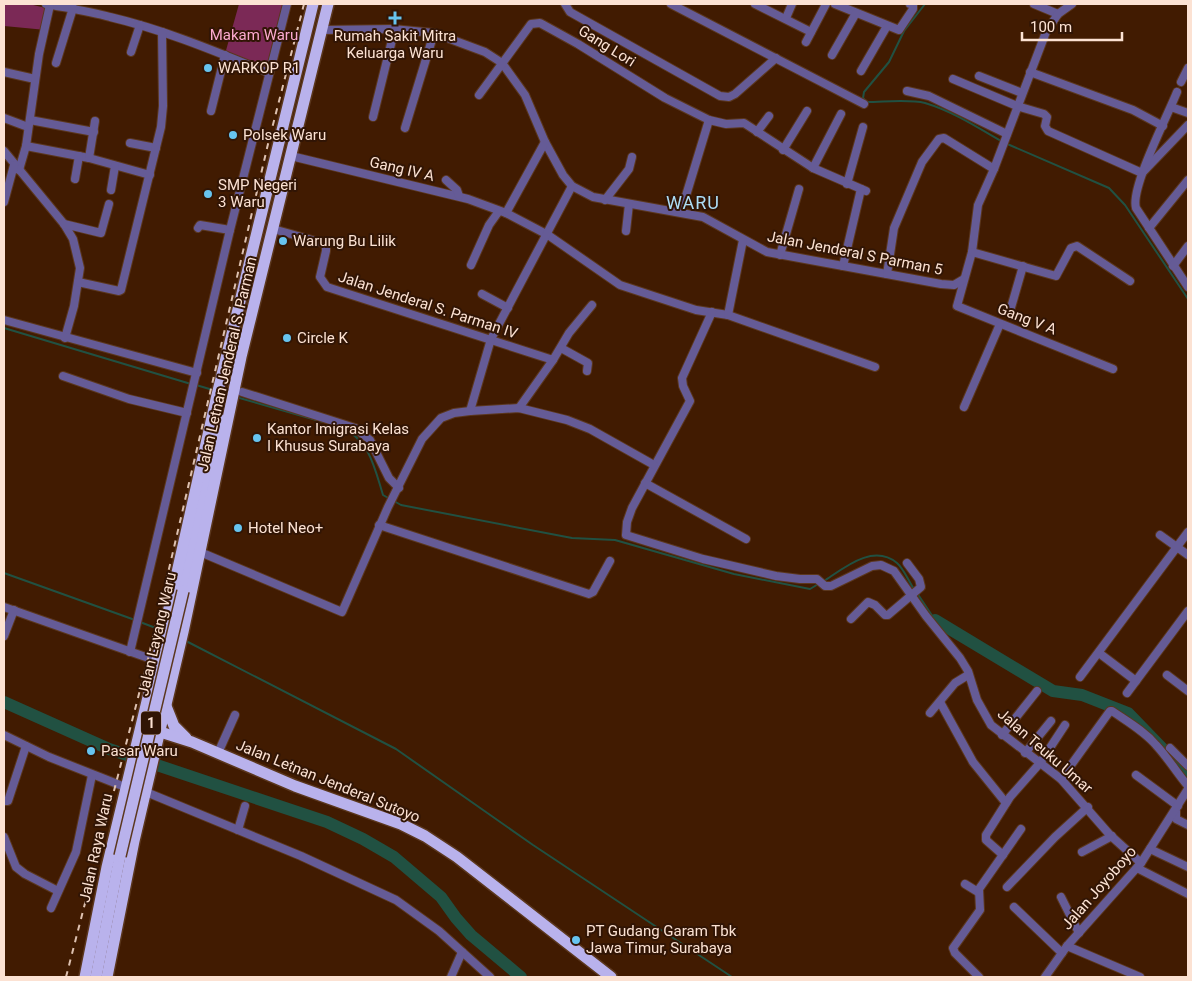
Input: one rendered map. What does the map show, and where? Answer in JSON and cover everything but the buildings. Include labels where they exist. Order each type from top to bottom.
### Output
[{"type":"highway","name":"Jalan Letnan Jenderal S. Parman","points":[[160,732],[200,552],[228,391],[229,352],[313,4]]},
{"type":"highway","name":"Jalan Letnan Jenderal S. Parman","points":[[241,357],[328,4]]},
{"type":"highway","name":"Jalan Layang Waru","points":[[99,976],[120,856],[228,391],[241,357]]},
{"type":"highway","name":"Jalan Letnan Jenderal S. Parman","points":[[140,726],[228,391]]},
{"type":"highway","points":[[166,704],[174,726],[192,742]]},
{"type":"highway","name":"Jalan Letnan Jenderal Sutoyo","points":[[140,726],[192,742],[295,786],[402,824],[425,836],[457,857],[611,977]]},
{"type":"highway","name":"Jalan Raya Waru","points":[[85,977],[106,867],[140,726]]},
{"type":"highway","points":[[99,976],[160,732]]},
{"type":"highway","points":[[136,743],[150,738],[155,750]]},
{"type":"highway","points":[[155,750],[168,743],[192,742]]},
{"type":"street","points":[[4,202],[7,183],[26,146],[35,78],[48,4],[73,9],[162,34],[269,74]]},
{"type":"street","points":[[130,652],[230,230],[287,4]]},
{"type":"street","points":[[565,4],[570,12],[720,96],[728,97],[735,94],[776,58]]},
{"type":"street","points":[[671,4],[864,104]]},
{"type":"street","points":[[755,4],[786,18],[810,32]]},
{"type":"street","points":[[786,18],[792,4]]},
{"type":"street","points":[[806,42],[826,4]]},
{"type":"street","points":[[835,4],[899,30],[914,7],[910,4]]},
{"type":"street","points":[[1034,4],[1058,14]]},
{"type":"street","points":[[964,280],[972,252],[978,205],[994,169],[1030,72],[1048,27],[1058,14],[1072,4]]},
{"type":"street","points":[[56,63],[73,9]]},
{"type":"street","points":[[832,55],[856,13]]},
{"type":"street","name":"Gang Lori","points":[[502,63],[531,24],[540,24],[578,44],[665,98],[709,120]]},
{"type":"street","points":[[861,72],[887,26]]},
{"type":"street","points":[[131,52],[139,27]]},
{"type":"street","points":[[322,30],[393,29],[434,33],[476,48],[502,63],[526,95],[545,142],[572,186],[548,235],[491,339],[470,411]]},
{"type":"street","points":[[374,117],[393,29]]},
{"type":"street","points":[[406,128],[434,33]]},
{"type":"street","points":[[78,282],[121,290],[150,175],[163,106],[162,34]]},
{"type":"street","points":[[211,111],[224,57]]},
{"type":"street","points":[[479,94],[502,63]]},
{"type":"street","points":[[1181,82],[1188,70]]},
{"type":"street","points":[[4,72],[35,78]]},
{"type":"street","points":[[1030,72],[1133,110],[1163,126]]},
{"type":"street","points":[[979,76],[1022,93]]},
{"type":"street","points":[[953,79],[1017,106],[1046,115],[1045,128],[1048,131],[1142,173]]},
{"type":"street","points":[[907,91],[929,96],[1007,134]]},
{"type":"street","points":[[1177,92],[1142,173],[1135,198],[1136,208],[1188,287]]},
{"type":"street","points":[[1171,107],[1188,113]]},
{"type":"street","points":[[783,150],[807,111]]},
{"type":"street","points":[[813,168],[841,114]]},
{"type":"street","points":[[757,132],[769,116]]},
{"type":"street","points":[[4,118],[29,124],[94,132]]},
{"type":"street","points":[[681,212],[709,120],[726,124],[744,123],[813,168],[864,190],[843,266]]},
{"type":"street","points":[[89,158],[95,121]]},
{"type":"street","points":[[1142,173],[1188,125]]},
{"type":"street","points":[[847,184],[863,127]]},
{"type":"street","points":[[887,274],[894,228],[922,162],[939,139],[944,138],[994,169]]},
{"type":"street","points":[[471,266],[489,225],[502,212],[545,142]]},
{"type":"street","points":[[130,143],[156,148]]},
{"type":"street","points":[[26,146],[89,158],[150,175]]},
{"type":"street","points":[[4,152],[64,224],[73,239],[80,268],[65,338]]},
{"type":"street","points":[[75,179],[79,156]]},
{"type":"street","name":"Gang IV A","points":[[291,156],[458,196],[502,212],[548,235],[620,285],[696,310],[728,315],[876,367]]},
{"type":"street","points":[[605,200],[629,169],[632,157]]},
{"type":"street","points":[[111,190],[115,166]]},
{"type":"street","points":[[446,180],[457,190],[458,196]]},
{"type":"street","points":[[1149,228],[1188,180]]},
{"type":"street","name":"Jalan Jenderal S Parman 5","points":[[572,186],[605,200],[703,217],[767,252],[941,284],[954,285],[964,280]]},
{"type":"street","points":[[780,255],[799,189]]},
{"type":"street","points":[[64,224],[102,233],[109,204]]},
{"type":"street","points":[[626,232],[629,204]]},
{"type":"street","points":[[198,228],[202,224],[230,230]]},
{"type":"street","name":"Jalan Jenderal S. Parman IV","points":[[273,229],[326,244],[320,277],[327,287],[553,360]]},
{"type":"street","points":[[728,315],[743,240]]},
{"type":"street","points":[[972,252],[1056,276],[1071,248],[1077,246],[1130,281]]},
{"type":"street","points":[[1173,266],[1188,246]]},
{"type":"street","points":[[1010,311],[1023,266]]},
{"type":"street","name":"Gang V A","points":[[964,280],[957,303],[958,308],[1113,369]]},
{"type":"street","points":[[482,294],[508,308]]},
{"type":"street","points":[[519,408],[592,305]]},
{"type":"street","points":[[712,312],[682,378],[683,386],[690,400],[673,435],[654,464],[645,483],[627,522],[625,531],[627,536],[703,559],[776,576],[819,580],[824,586],[832,586],[867,567],[881,566],[894,570],[913,592]]},
{"type":"street","points":[[4,320],[196,379]]},
{"type":"street","points":[[964,407],[1000,324]]},
{"type":"street","points":[[561,348],[588,363],[587,370]]},
{"type":"street","points":[[63,376],[129,399],[187,414]]},
{"type":"street","points":[[228,391],[355,428],[370,440],[396,491]]},
{"type":"street","points":[[200,552],[342,612],[379,525],[422,439],[441,418],[454,413],[519,408],[567,420],[590,429],[654,464]]},
{"type":"street","points":[[645,483],[746,539]]},
{"type":"street","points":[[379,525],[589,594],[593,592],[610,560]]},
{"type":"street","points":[[1080,677],[1177,550],[1188,532]]},
{"type":"street","points":[[1160,535],[1177,550],[1188,555]]},
{"type":"street","points":[[1177,550],[1188,539]]},
{"type":"street","points":[[851,619],[868,602],[875,605],[885,615],[888,615],[921,584],[907,563]]},
{"type":"street","name":"Jalan Teuku Umar","points":[[913,592],[968,673],[985,716],[1002,735],[1061,779],[1139,866],[1188,894]]},
{"type":"street","points":[[4,607],[156,661]]},
{"type":"street","points":[[4,636],[14,610]]},
{"type":"street","points":[[1127,693],[1188,611]]},
{"type":"street","points":[[1098,654],[1136,681]]},
{"type":"street","points":[[930,713],[955,682],[968,673]]},
{"type":"street","points":[[1167,676],[1188,691]]},
{"type":"street","points":[[1002,735],[1037,691]]},
{"type":"street","points":[[940,702],[973,762],[1006,803]]},
{"type":"street","points":[[1061,779],[1110,711],[1135,726],[1157,746],[1188,789]]},
{"type":"street","points":[[218,753],[235,715]]},
{"type":"street","points":[[1025,753],[1051,721]]},
{"type":"street","points":[[1003,855],[985,839],[1006,803],[1040,763],[1065,725]]},
{"type":"street","points":[[4,735],[92,775],[125,787]]},
{"type":"street","points":[[4,801],[8,801],[26,746]]},
{"type":"street","points":[[1170,748],[1188,766]]},
{"type":"street","points":[[52,908],[76,852],[92,775]]},
{"type":"street","points":[[1136,775],[1178,806]]},
{"type":"street","name":"Jalan Joyoboyo","points":[[1044,977],[1065,949],[1139,866],[1188,789]]},
{"type":"street","points":[[146,792],[362,883],[396,900],[416,913],[490,977]]},
{"type":"street","points":[[1188,796],[1175,815],[1176,819],[1188,825]]},
{"type":"street","points":[[238,830],[244,806]]},
{"type":"street","points":[[1007,887],[1055,837],[1088,807]]},
{"type":"street","points":[[979,977],[955,953],[953,948],[980,910],[978,892],[1020,829]]},
{"type":"street","points":[[1082,852],[1112,836]]},
{"type":"street","points":[[4,839],[16,867],[25,874],[58,891]]},
{"type":"street","points":[[1150,849],[1188,867]]},
{"type":"street","points":[[965,884],[978,892]]},
{"type":"street","points":[[1061,897],[1079,933]]},
{"type":"street","points":[[1014,907],[1065,949],[1140,977]]},
{"type":"street","points":[[451,977],[462,952]]},
{"type":"street","points":[[1116,977],[1119,968]]},
{"type":"green space","points":[[4,4],[29,4],[50,9],[46,30],[4,26]]},
{"type":"green space","name":"Makam Waru","points":[[239,4],[285,4],[268,73],[225,54]]},
{"type":"waterway","points":[[925,4],[904,31],[889,62],[864,92],[863,98],[867,102],[904,101],[935,106],[1001,141]]},
{"type":"waterway","points":[[1005,143],[1109,188],[1125,205],[1188,299]]},
{"type":"waterway","points":[[4,328],[191,384]]},
{"type":"waterway","points":[[196,385],[213,390]]},
{"type":"waterway","points":[[236,397],[323,422]]},
{"type":"waterway","points":[[342,427],[365,447],[370,456],[383,495],[390,499]]},
{"type":"waterway","points":[[394,501],[401,505],[572,538],[615,540],[734,574],[810,589],[820,583]]},
{"type":"waterway","points":[[824,581],[850,564],[869,556],[878,556],[888,557],[897,563],[914,589]]},
{"type":"waterway","points":[[4,573],[135,620]]},
{"type":"waterway","points":[[917,593],[935,620]]},
{"type":"waterway","points":[[935,620],[1053,691],[1082,695],[1128,713],[1188,775]]},
{"type":"waterway","points":[[140,622],[161,630]]},
{"type":"waterway","points":[[186,641],[396,749],[533,845],[732,977]]},
{"type":"waterway","points":[[4,702],[109,749],[327,822],[363,839],[394,857],[441,897],[471,935],[521,977]]},
{"type":"railway","points":[[66,977],[148,659],[268,144],[304,4]]},
{"type":"place","name":"Rumah Sakit Mitra Keluarga Waru","points":[[395,18]]},
{"type":"place","name":"WARKOP R1","points":[[208,68]]},
{"type":"place","name":"Polsek Waru","points":[[233,135]]},
{"type":"place","name":"SMP Negeri 3 Waru","points":[[208,194]]},
{"type":"place","name":"Warung Bu Lilik","points":[[283,241]]},
{"type":"place","name":"Circle K","points":[[287,338]]},
{"type":"place","name":"Kantor Imigrasi Kelas I Khusus Surabaya","points":[[257,438]]},
{"type":"place","name":"Hotel Neo+","points":[[238,528]]},
{"type":"place","name":"Pasar Waru","points":[[91,751]]},
{"type":"place","name":"PT Gudang Garam Tbk Jawa Timur, Surabaya","points":[[576,940]]},
{"type":"district","name":"WARU","points":[[693,202]]}]
